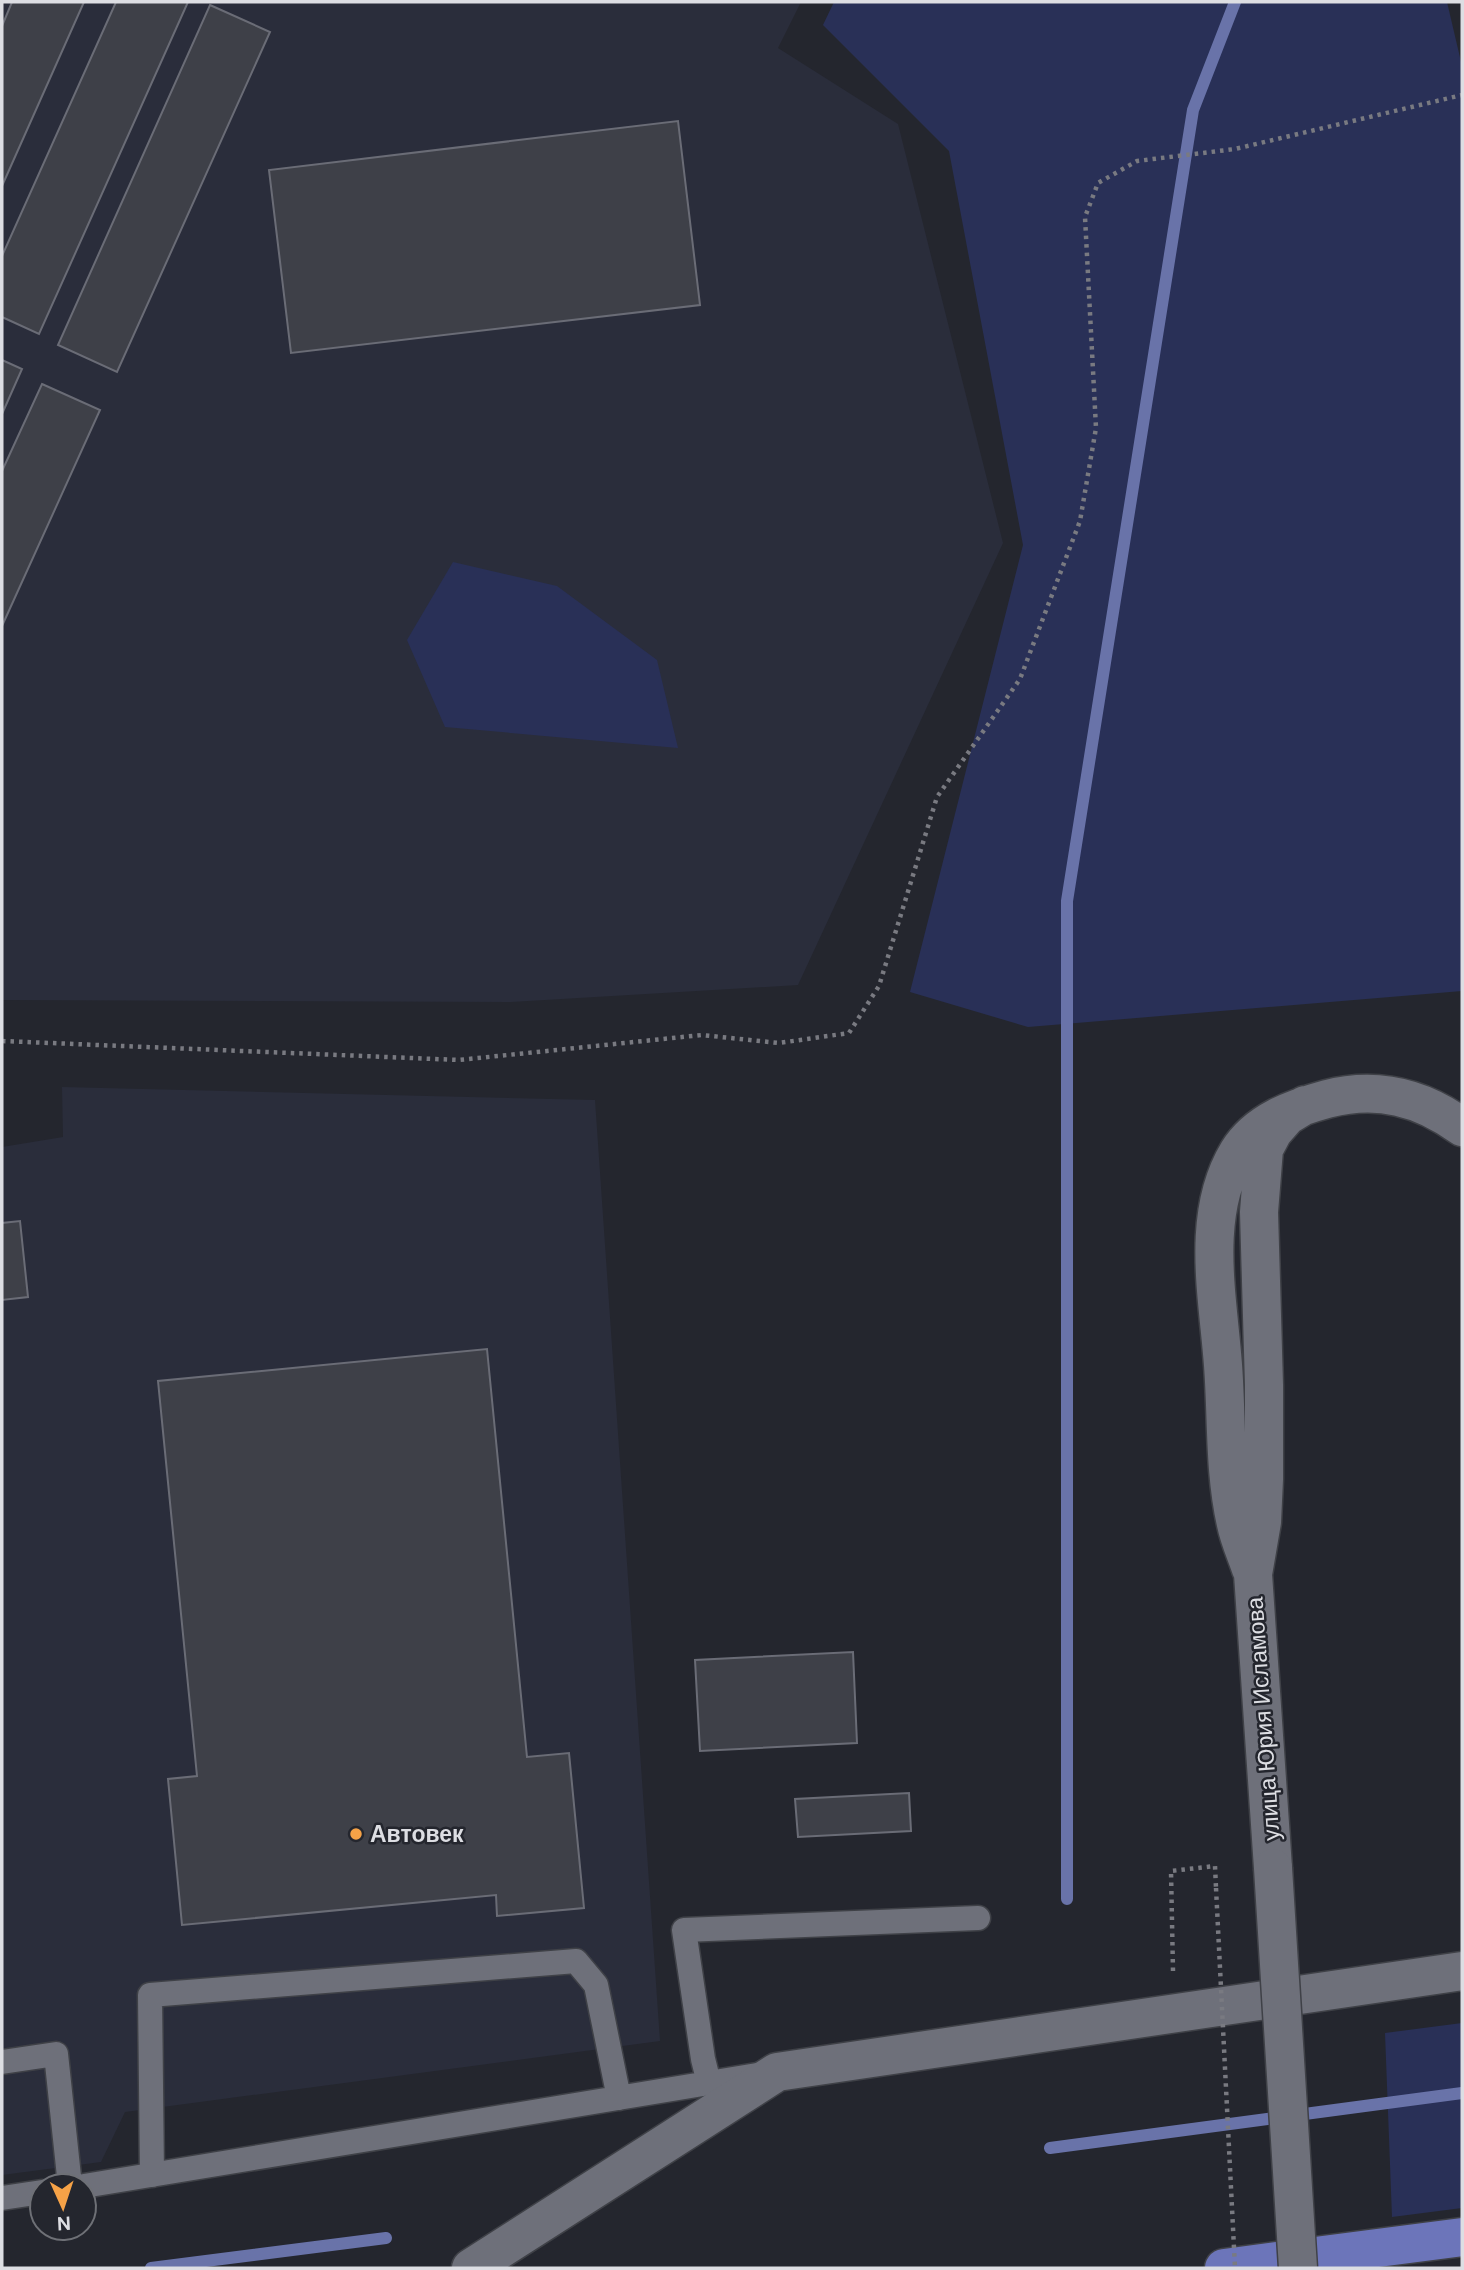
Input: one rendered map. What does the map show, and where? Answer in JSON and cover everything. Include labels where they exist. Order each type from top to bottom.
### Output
[{"type":"main road","points":[[1224,2268],[1462,2237]]},
{"type":"street","points":[[1253,1574],[1236,1525],[1229,1480],[1215,1242],[1216,1217],[1223,1184],[1240,1150],[1259,1129],[1305,1105],[1335,1097],[1386,1093],[1429,1106],[1462,1127]]},
{"type":"street","name":"улица Юрия Исламова","points":[[1298,2268],[1253,1574],[1262,1522],[1264,1479],[1259,1212],[1261,1170],[1264,1149],[1273,1132],[1287,1116],[1305,1105]]},
{"type":"street","points":[[471,2268],[777,2072],[1462,1971]]},
{"type":"lane","points":[[709,2083],[684,1930],[978,1918]]},
{"type":"lane","points":[[152,2175],[150,1995],[576,1961],[596,1986],[620,2098]]},
{"type":"lane","points":[[2,2062],[56,2054],[69,2172]]},
{"type":"lane","points":[[98,2184],[777,2072]]},
{"type":"lane","points":[[2,2198],[28,2194]]},
{"type":"path","points":[[2,1041],[459,1060],[702,1035],[779,1043],[849,1033],[879,986],[937,797],[1020,679],[1080,521],[1096,428],[1085,217],[1098,183],[1137,161],[1235,149],[1462,95]]},
{"type":"path","points":[[1173,1971],[1171,1871],[1215,1866],[1235,2268]]},
{"type":"shaded area","points":[[2,2],[801,2],[778,48],[898,124],[1003,543],[798,985],[511,1002],[2,1000]]},
{"type":"shaded area","points":[[834,2],[1447,2],[1462,66],[1462,991],[1028,1027],[910,992],[1023,545],[949,151],[823,25]]},
{"type":"shaded area","points":[[453,562],[557,586],[657,660],[678,748],[445,727],[407,640]]},
{"type":"shaded area","name":"Автовек","points":[[62,1087],[595,1100],[660,2041],[125,2112],[101,2162],[2,2175],[2,1147],[63,1137]]},
{"type":"shaded area","points":[[1462,2023],[1462,2208],[1392,2217],[1385,2033]]},
{"type":"building","points":[[12,2],[84,2],[2,186],[2,26]]},
{"type":"building","points":[[116,2],[188,2],[39,334],[2,317],[2,256]]},
{"type":"building","points":[[210,5],[270,32],[117,372],[58,345]]},
{"type":"building","points":[[678,121],[700,305],[291,353],[269,170]]},
{"type":"building","points":[[2,360],[22,369],[2,414]]},
{"type":"building","points":[[42,384],[100,410],[2,626],[2,471]]},
{"type":"building","points":[[20,1221],[28,1297],[2,1300],[2,1223]]},
{"type":"building","points":[[487,1349],[527,1757],[569,1753],[584,1908],[497,1916],[496,1895],[182,1925],[168,1779],[197,1776],[158,1381]]},
{"type":"building","points":[[853,1652],[857,1743],[700,1751],[695,1660]]},
{"type":"building","points":[[909,1793],[911,1831],[798,1837],[795,1799]]},
{"type":"waterway","points":[[1067,1899],[1067,901],[1193,110],[1235,2]]},
{"type":"waterway","points":[[1050,2148],[1462,2093]]},
{"type":"waterway","points":[[151,2268],[386,2238]]},
{"type":"place","name":"Автовек","points":[[356,1834]]}]
